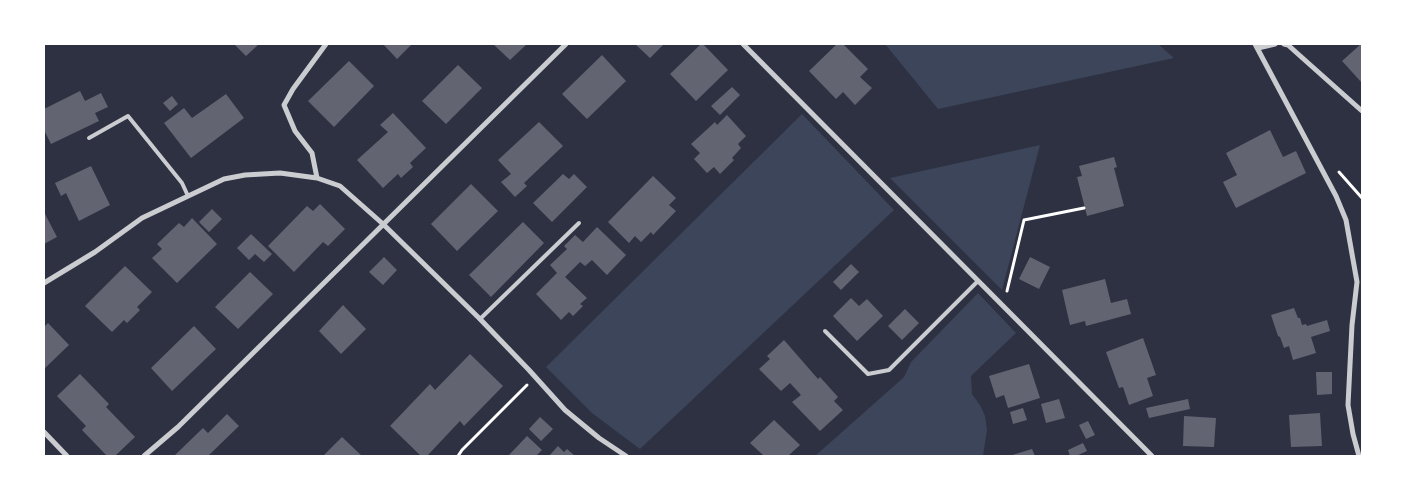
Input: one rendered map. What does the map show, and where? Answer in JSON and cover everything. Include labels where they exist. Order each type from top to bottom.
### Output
[{"type":"street","points":[[317,178],[312,153],[295,131],[284,106],[293,89],[326,44]]},
{"type":"street","points":[[144,456],[178,427],[566,44]]},
{"type":"street","points":[[743,44],[1152,456]]},
{"type":"street","points":[[1275,44],[1257,46],[1336,196],[1346,220],[1357,282],[1352,325],[1348,404],[1359,456]]},
{"type":"street","points":[[1284,44],[1288,45],[1362,111]]},
{"type":"street","points":[[44,283],[95,252],[142,218],[224,179],[245,175],[280,173],[317,178],[340,186],[383,224],[480,319],[565,410],[599,438],[626,456]]},
{"type":"street","points":[[44,432],[67,456]]},
{"type":"lane","points":[[89,138],[128,116],[182,183],[188,196]]},
{"type":"lane","points":[[480,319],[579,223]]},
{"type":"lane","points":[[824,331],[868,374],[889,370],[978,282]]},
{"type":"path","points":[[999,302],[1006,293],[1024,220],[1084,208]]},
{"type":"path","points":[[458,456],[535,376]]},
{"type":"shaded area","points":[[885,44],[1158,44],[1174,58],[938,109]]},
{"type":"shaded area","points":[[802,114],[894,210],[640,449],[592,413],[546,367]]},
{"type":"shaded area","points":[[1040,145],[1002,290],[890,178]]},
{"type":"shaded area","points":[[978,293],[1016,333],[971,376],[972,394],[985,416],[987,430],[983,456],[815,456],[904,377],[911,362]]},
{"type":"building","points":[[234,44],[259,44],[246,56]]},
{"type":"building","points":[[383,44],[412,44],[397,59]]},
{"type":"building","points":[[493,44],[527,44],[510,60]]},
{"type":"building","points":[[635,44],[664,44],[650,58]]},
{"type":"building","points":[[701,44],[728,70],[696,101],[670,74]]},
{"type":"building","points":[[837,44],[843,44],[868,69],[860,77],[872,88],[855,105],[843,92],[836,99],[809,71]]},
{"type":"building","points":[[1362,44],[1362,83],[1342,61]]},
{"type":"building","points":[[602,55],[626,81],[587,119],[562,94]]},
{"type":"building","points":[[349,61],[374,86],[334,127],[308,101]]},
{"type":"building","points":[[458,65],[482,88],[446,124],[422,101]]},
{"type":"building","points":[[732,87],[740,95],[720,115],[711,106]]},
{"type":"building","points":[[80,91],[85,101],[101,93],[108,107],[95,113],[99,121],[51,144],[44,130],[44,109]]},
{"type":"building","points":[[226,94],[244,118],[191,158],[164,123],[184,108],[192,118]]},
{"type":"building","points":[[172,96],[178,104],[170,111],[163,103]]},
{"type":"building","points":[[393,113],[426,148],[410,163],[413,167],[401,178],[398,174],[383,188],[357,160],[388,132],[380,125]]},
{"type":"building","points":[[727,115],[746,136],[738,144],[741,148],[732,158],[734,160],[720,174],[714,167],[707,173],[694,159],[700,153],[691,144],[715,122],[717,125]]},
{"type":"building","points":[[539,122],[563,146],[524,183],[527,186],[515,197],[501,182],[511,174],[498,160]]},
{"type":"building","points":[[1270,130],[1283,157],[1296,151],[1306,173],[1236,208],[1223,182],[1237,175],[1226,153]]},
{"type":"building","points":[[1114,157],[1117,167],[1114,168],[1124,206],[1087,216],[1077,177],[1082,176],[1079,166]]},
{"type":"building","points":[[91,166],[110,205],[79,221],[66,193],[61,196],[55,183]]},
{"type":"building","points":[[563,174],[569,179],[574,174],[587,187],[552,222],[533,203]]},
{"type":"building","points":[[653,176],[676,198],[669,205],[676,211],[653,235],[651,232],[641,242],[635,236],[629,243],[608,222]]},
{"type":"building","points":[[471,184],[498,211],[457,251],[431,224]]},
{"type":"building","points":[[320,204],[345,229],[328,246],[323,242],[294,272],[268,246],[307,206],[313,211]]},
{"type":"building","points":[[212,209],[222,219],[209,232],[199,222]]},
{"type":"building","points":[[44,212],[57,237],[44,244]]},
{"type":"building","points":[[192,218],[217,244],[177,283],[152,258],[162,249],[157,244],[179,223],[184,227]]},
{"type":"building","points":[[523,222],[544,243],[491,297],[469,275]]},
{"type":"building","points":[[597,227],[626,255],[607,275],[592,260],[585,266],[580,262],[565,277],[587,298],[580,304],[583,306],[573,316],[569,312],[561,320],[536,294],[557,273],[550,265],[567,249],[564,246],[575,235],[583,242]]},
{"type":"building","points":[[251,234],[272,254],[264,262],[255,254],[249,260],[237,248]]},
{"type":"building","points":[[384,257],[397,270],[383,285],[369,272]]},
{"type":"building","points":[[1030,257],[1050,267],[1039,289],[1019,279]]},
{"type":"building","points":[[851,264],[859,272],[841,290],[833,282]]},
{"type":"building","points":[[125,266],[152,292],[137,307],[140,310],[127,323],[124,320],[112,332],[85,306]]},
{"type":"building","points":[[250,272],[273,294],[238,329],[215,307]]},
{"type":"building","points":[[1105,279],[1111,303],[1127,299],[1131,314],[1086,326],[1085,321],[1070,325],[1062,290]]},
{"type":"building","points":[[851,298],[859,306],[867,299],[883,316],[857,341],[833,316]]},
{"type":"building","points":[[343,305],[366,329],[341,354],[319,331]]},
{"type":"building","points":[[1294,308],[1302,325],[1306,324],[1307,326],[1327,320],[1330,331],[1311,337],[1316,353],[1293,360],[1289,346],[1284,348],[1278,336],[1271,315]]},
{"type":"building","points":[[905,309],[919,323],[902,340],[888,326]]},
{"type":"building","points":[[48,323],[69,345],[44,369],[44,327]]},
{"type":"building","points":[[194,326],[216,349],[172,391],[151,368]]},
{"type":"building","points":[[1143,338],[1156,375],[1147,378],[1153,396],[1129,405],[1123,387],[1119,388],[1106,352]]},
{"type":"building","points":[[784,340],[818,379],[820,377],[838,397],[834,401],[843,410],[820,431],[792,402],[801,395],[790,383],[781,391],[759,369],[770,359],[767,356]]},
{"type":"building","points":[[470,354],[503,386],[464,426],[460,421],[427,456],[421,456],[390,426],[430,384],[435,390]]},
{"type":"building","points":[[1029,364],[1040,398],[1008,408],[1004,395],[996,398],[989,376]]},
{"type":"building","points":[[1316,372],[1332,372],[1332,394],[1317,395]]},
{"type":"building","points":[[80,374],[109,404],[106,407],[135,437],[115,456],[107,456],[82,430],[86,426],[57,396]]},
{"type":"building","points":[[1059,399],[1065,418],[1046,423],[1041,404]]},
{"type":"building","points":[[1188,399],[1190,409],[1149,418],[1146,408]]},
{"type":"building","points":[[1023,408],[1027,420],[1013,424],[1010,412]]},
{"type":"building","points":[[1320,413],[1322,446],[1291,447],[1289,415]]},
{"type":"building","points":[[227,414],[239,426],[208,456],[174,456],[203,428],[208,433]]},
{"type":"building","points":[[1184,416],[1216,418],[1214,447],[1183,446]]},
{"type":"building","points":[[540,417],[553,429],[541,441],[529,429]]},
{"type":"building","points":[[774,420],[800,445],[788,456],[764,456],[750,443]]},
{"type":"building","points":[[1088,421],[1095,435],[1086,439],[1079,425]]},
{"type":"building","points":[[527,436],[542,450],[536,456],[509,455]]},
{"type":"building","points":[[342,437],[362,456],[323,456]]},
{"type":"building","points":[[1083,443],[1087,451],[1076,456],[1070,456],[1068,450]]},
{"type":"building","points":[[558,446],[564,452],[567,449],[575,456],[549,456]]},
{"type":"building","points":[[1032,449],[1035,456],[1009,456]]}]
